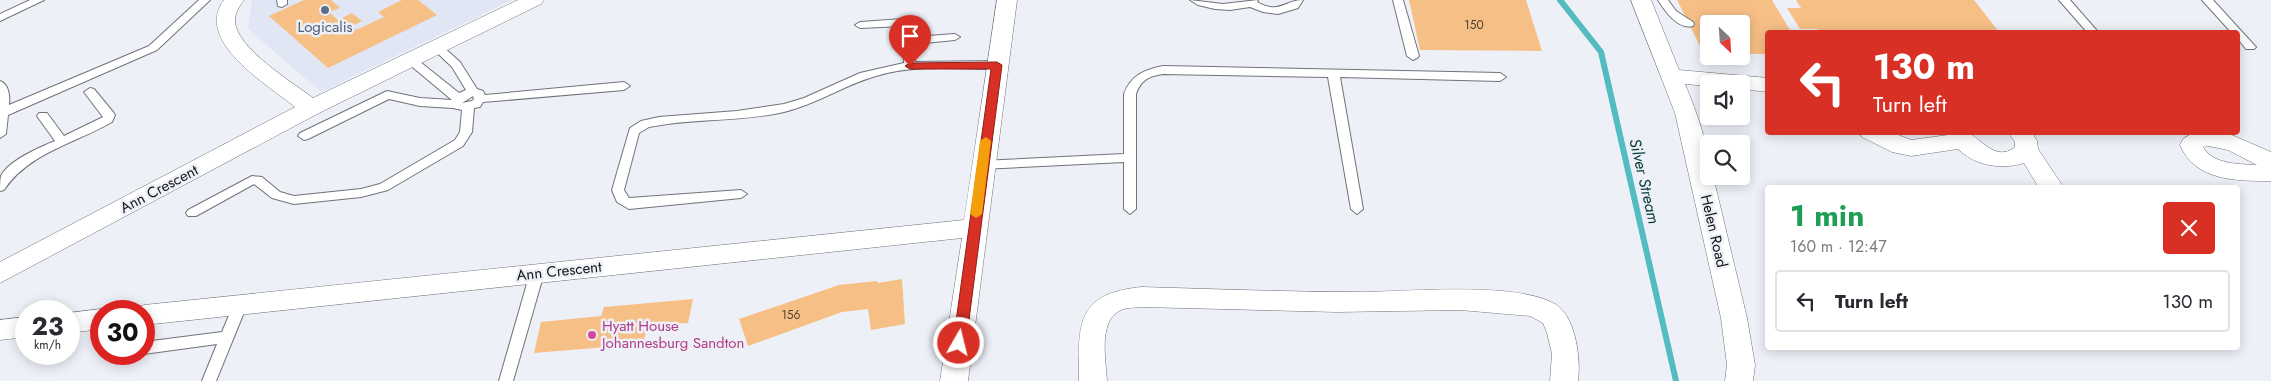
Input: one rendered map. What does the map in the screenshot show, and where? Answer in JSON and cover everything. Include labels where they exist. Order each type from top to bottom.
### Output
[{"type":"street","points":[[234,0],[226,12],[224,22],[226,31],[233,42],[240,51],[311,108]]},
{"type":"street","name":"Ann Crescent","points":[[0,273],[311,108],[534,0]]},
{"type":"street","points":[[954,381],[982,164],[1007,0]]},
{"type":"street","name":"Helen Road","points":[[1641,0],[1686,112],[1734,318],[1741,365],[1739,381]]},
{"type":"street","points":[[1673,76],[1765,84]]},
{"type":"street","points":[[1876,135],[1900,146],[1911,148],[1960,137],[1984,155],[1999,159],[2012,159],[2022,156],[2023,141]]},
{"type":"street","points":[[2271,162],[2234,143],[2219,138],[2198,139],[2192,145],[2192,150],[2200,158],[2222,170],[2238,173],[2271,173]]},
{"type":"street","points":[[2023,141],[2050,185]]},
{"type":"street","name":"Ann Crescent","points":[[155,314],[974,228]]},
{"type":"street","points":[[1093,381],[1092,334],[1097,314],[1105,305],[1127,297],[1363,302],[1508,302],[1532,305],[1544,310],[1555,319],[1561,337],[1566,372],[1564,381]]},
{"type":"street","points":[[0,330],[15,328]]},
{"type":"lane","points":[[0,18],[38,0]]},
{"type":"lane","points":[[4,112],[153,48],[206,0]]},
{"type":"lane","points":[[1195,0],[1216,6],[1252,2],[1261,9],[1274,11],[1294,6],[1298,0]]},
{"type":"lane","points":[[1398,0],[1413,56]]},
{"type":"lane","points":[[1663,0],[1672,13],[1689,24]]},
{"type":"lane","points":[[2064,0],[2091,30]]},
{"type":"lane","points":[[2206,0],[2234,30]]},
{"type":"lane","points":[[860,25],[903,22],[908,24],[910,66]]},
{"type":"lane","points":[[2240,36],[2250,47]]},
{"type":"lane","points":[[910,40],[955,37]]},
{"type":"lane","points":[[436,47],[456,65],[476,96]]},
{"type":"lane","points":[[192,214],[252,180],[258,180],[276,195],[294,200],[361,193],[384,186],[459,143],[466,132],[460,103],[410,60]]},
{"type":"lane","points":[[741,194],[629,204],[620,198],[618,190],[634,131],[645,124],[659,121],[763,111],[793,106],[820,97],[874,72],[910,66],[997,65]]},
{"type":"lane","points":[[1130,209],[1130,94],[1137,78],[1150,72],[1163,70],[1333,72],[1500,77]]},
{"type":"lane","points":[[1333,72],[1357,209]]},
{"type":"lane","points":[[0,85],[4,97],[4,112],[0,134]]},
{"type":"lane","points":[[304,136],[387,95],[420,102],[460,103],[476,96],[624,86]]},
{"type":"lane","points":[[0,184],[27,161],[104,122],[109,117],[90,92]]},
{"type":"lane","points":[[43,116],[62,142]]},
{"type":"lane","points":[[982,164],[1130,158]]},
{"type":"lane","points":[[506,381],[537,274]]},
{"type":"lane","points":[[209,381],[240,305]]},
{"type":"lane","points":[[155,347],[227,337]]},
{"type":"shaded area","points":[[252,0],[512,0],[321,92],[248,29]]},
{"type":"building","points":[[304,0],[331,0],[340,8],[329,12],[338,20],[352,13],[362,21],[352,26],[356,30],[384,17],[378,12],[402,0],[418,0],[437,15],[328,68],[269,16]]},
{"type":"building","points":[[1409,0],[1526,0],[1542,51],[1420,50]]},
{"type":"building","points":[[1677,0],[1772,0],[1790,30],[1765,30],[1765,54],[1750,54],[1750,15],[1700,15],[1700,46]]},
{"type":"building","points":[[1796,0],[1974,0],[1997,30],[1800,29],[1787,8],[1801,8]]},
{"type":"building","points":[[902,279],[905,324],[871,330],[868,309],[842,312],[748,346],[739,319],[839,285],[877,281],[878,283]]},
{"type":"building","name":"Hyatt House Johannesburg Sandton","points":[[693,299],[688,323],[648,325],[643,344],[534,353],[541,322],[601,316],[604,307]]},
{"type":"waterway","name":"Silver Stream","points":[[1560,0],[1601,52],[1676,381]]},
{"type":"slow traffic","points":[[976,214],[986,141]]},
{"type":"place","name":"Logicalis","points":[[325,10]]},
{"type":"place","name":"Hyatt House Johannesburg Sandton","points":[[592,335]]},
{"type":"route","points":[[910,66],[997,65],[959,343]]}]
